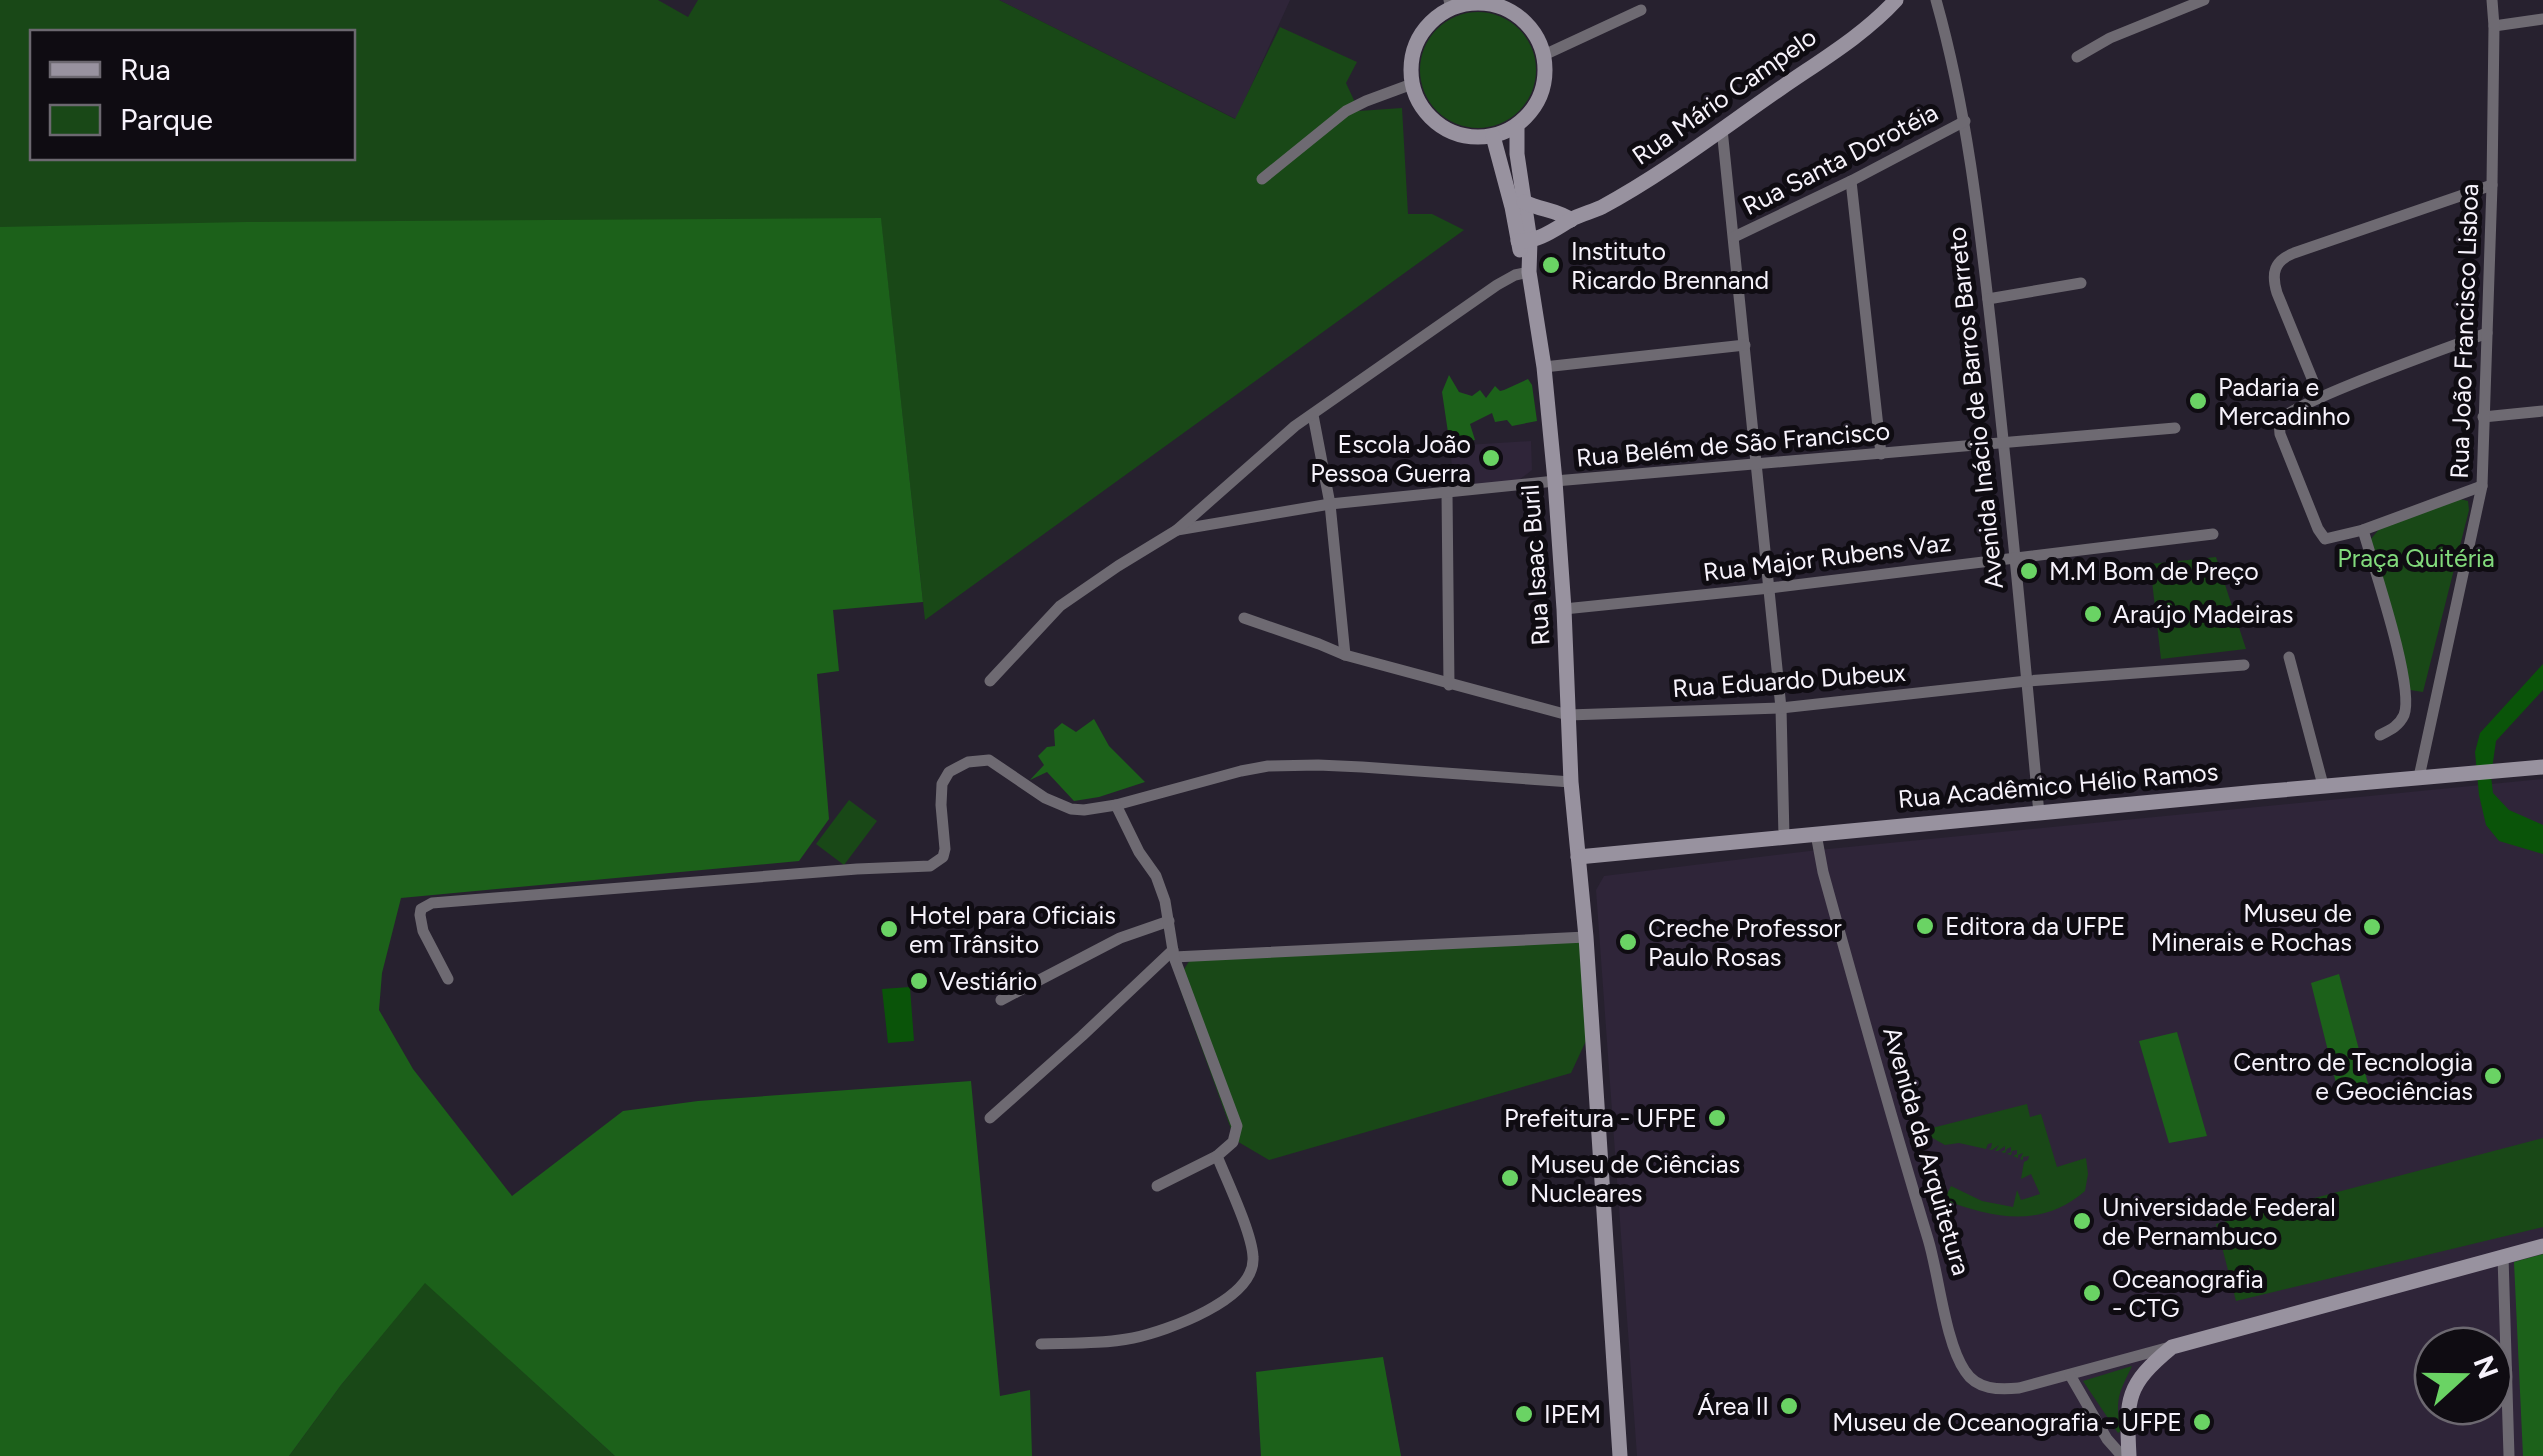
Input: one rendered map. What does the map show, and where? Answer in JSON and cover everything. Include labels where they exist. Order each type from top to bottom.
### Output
[{"type":"main road","name":"Rua Mário Campelo","points":[[1524,241],[1564,226],[1622,195],[1870,24],[1896,0]]},
{"type":"main road","points":[[1477,2],[1502,7],[1525,21],[1544,56],[1545,82],[1535,107],[1517,126],[1493,136],[1467,137],[1442,127],[1423,109],[1412,84],[1415,45],[1429,23],[1450,4],[1477,2]]},
{"type":"main road","name":"Rua Isaac Buril","points":[[1517,126],[1524,202],[1523,264],[1529,272],[1544,367],[1564,609],[1571,782],[1586,937],[1620,1456]]},
{"type":"main road","name":"Rua Isaac Buril","points":[[1493,136],[1524,241]]},
{"type":"main road","points":[[1524,202],[1562,213],[1571,220]]},
{"type":"main road","name":"Rua Acadêmico Hélio Ramos","points":[[1578,857],[2543,767]]},
{"type":"main road","name":"Avenida da Arquitetura","points":[[2172,1347],[2543,1246]]},
{"type":"main road","points":[[2130,1456],[2128,1401],[2133,1388],[2172,1347]]},
{"type":"street","name":"Avenida Inácio de Barros Barreto","points":[[1936,0],[1965,122],[1988,299],[2039,814]]},
{"type":"street","points":[[2078,57],[2110,38],[2204,0]]},
{"type":"street","name":"Rua João Francisco Lisboa","points":[[2418,777],[2482,486],[2492,185],[2492,0]]},
{"type":"street","points":[[1544,56],[1642,10]]},
{"type":"street","points":[[2494,26],[2543,19]]},
{"type":"street","points":[[1262,179],[1346,111],[1412,84]]},
{"type":"street","name":"Rua Santa Dorotéia","points":[[1734,237],[1965,122]]},
{"type":"street","points":[[1722,129],[1781,708],[1784,837]]},
{"type":"street","points":[[1852,181],[1881,454]]},
{"type":"street","points":[[2320,398],[2276,293],[2272,276],[2275,266],[2294,253],[2492,185]]},
{"type":"street","points":[[1345,655],[1330,504],[1313,414],[1496,285],[1529,272]]},
{"type":"street","points":[[1988,299],[2081,283]]},
{"type":"street","points":[[2482,486],[2363,530],[2325,539],[2280,434],[2279,421],[2285,414],[2320,398],[2487,333]]},
{"type":"street","points":[[1544,367],[1746,345]]},
{"type":"street","points":[[2483,417],[2543,412]]},
{"type":"street","name":"Rua Belém de São Francisco","points":[[990,681],[1060,606],[1176,530],[1313,414]]},
{"type":"street","name":"Rua Belém de São Francisco","points":[[1176,530],[1330,504],[1554,481],[2175,428]]},
{"type":"street","points":[[1447,493],[1449,685]]},
{"type":"street","points":[[2363,530],[2402,668],[2406,697],[2400,722],[2380,735]]},
{"type":"street","name":"Rua Major Rubens Vaz","points":[[1564,609],[2213,534]]},
{"type":"street","name":"Rua Eduardo Dubeux","points":[[1244,618],[1345,655],[1568,715],[1781,708],[2027,681],[2244,665]]},
{"type":"street","points":[[2289,658],[2323,785]]},
{"type":"street","points":[[448,980],[420,922],[421,910],[432,904],[930,866],[943,858],[945,849],[942,784],[949,772],[968,762],[989,760],[1045,798],[1084,810],[1116,806],[1268,766],[1332,766],[1571,782]]},
{"type":"street","points":[[1116,806],[1166,900],[1173,954],[1237,1126],[1233,1142],[1217,1156],[1157,1186]]},
{"type":"street","name":"Avenida da Arquitetura","points":[[1816,834],[1823,872],[1959,1362],[1970,1378],[2000,1390],[2039,1384],[2172,1347]]},
{"type":"street","points":[[1001,1000],[1120,938],[1169,921]]},
{"type":"street","points":[[990,1118],[1173,954],[1586,937]]},
{"type":"street","points":[[1041,1344],[1147,1334],[1200,1315],[1241,1285],[1252,1271],[1254,1260],[1217,1156]]},
{"type":"street","points":[[2503,1256],[2509,1456]]},
{"type":"street","points":[[2070,1375],[2107,1439],[2122,1456]]},
{"type":"shaded area","points":[[999,0],[1290,0],[1236,119]]},
{"type":"shaded area","points":[[881,218],[923,602],[833,610],[839,671],[817,674],[829,819],[799,861],[401,898],[382,973],[379,1010],[413,1069],[512,1196],[623,1111],[698,1101],[971,1081],[1000,1396],[1030,1390],[1032,1456],[615,1456],[425,1283],[289,1456],[0,1456],[0,227]]},
{"type":"shaded area","points":[[1449,375],[1459,392],[1472,396],[1480,390],[1486,398],[1495,386],[1500,391],[1528,379],[1537,421],[1512,426],[1507,420],[1495,422],[1492,413],[1470,424],[1475,440],[1450,446],[1442,392]]},
{"type":"shaded area","name":"Escola João Pessoa Guerra","points":[[1531,441],[1532,470],[1519,480],[1454,488],[1450,446]]},
{"type":"shaded area","points":[[2543,664],[2543,690],[2496,741],[2491,776],[2493,793],[2509,810],[2543,825],[2543,854],[2499,841],[2486,825],[2475,752],[2480,733]]},
{"type":"shaded area","points":[[1094,719],[1109,746],[1145,782],[1074,801],[1047,772],[1030,780],[1044,765],[1038,756],[1047,747],[1055,746],[1054,730],[1062,723],[1076,732]]},
{"type":"shaded area","name":"Universidade Federal de Pernambuco","points":[[2543,779],[2543,1456],[1637,1456],[1596,890],[1604,876],[1818,850]]},
{"type":"shaded area","points":[[2339,974],[2371,1095],[2341,1103],[2311,983]]},
{"type":"shaded area","points":[[910,987],[914,1041],[888,1043],[882,989]]},
{"type":"shaded area","points":[[2177,1032],[2207,1136],[2169,1143],[2139,1041]]},
{"type":"shaded area","points":[[2543,1254],[2543,1456],[2523,1456],[2514,1262]]},
{"type":"shaded area","points":[[1383,1357],[1401,1456],[1261,1456],[1256,1372]]},
{"type":"green space","points":[[0,0],[658,0],[688,17],[698,0],[999,0],[1235,119],[1280,27],[1357,62],[1346,83],[1359,111],[1402,108],[1408,214],[1432,214],[1464,230],[925,620],[881,221],[0,231]]},
{"type":"green space","points":[[1478,12],[1500,16],[1519,29],[1532,48],[1536,70],[1532,92],[1519,111],[1500,124],[1478,128],[1456,124],[1437,111],[1424,92],[1420,70],[1424,48],[1437,29],[1456,16]]},
{"type":"green space","name":"Praça Quitéria","points":[[2460,499],[2468,501],[2469,510],[2423,692],[2410,690],[2371,539],[2380,528]]},
{"type":"green space","points":[[2216,557],[2246,649],[2161,659],[2150,564]]},
{"type":"green space","points":[[849,800],[877,821],[844,865],[816,844]]},
{"type":"green space","points":[[1586,937],[1591,1030],[1571,1073],[1269,1160],[1235,1140],[1177,980],[1190,960]]},
{"type":"green space","points":[[2027,1104],[2030,1117],[2041,1114],[2057,1167],[2086,1158],[2085,1191],[2051,1211],[2034,1215],[1981,1212],[1944,1200],[1951,1186],[1982,1201],[2013,1207],[2017,1190],[2021,1200],[2040,1194],[2031,1174],[2021,1179],[2029,1156],[2023,1160],[2020,1159],[2023,1153],[2018,1158],[2013,1156],[2017,1150],[2007,1154],[2011,1147],[2005,1153],[2001,1152],[2005,1146],[1998,1151],[1999,1145],[1988,1149],[1992,1143],[1986,1149],[1959,1143],[1945,1145],[1920,1131]]},
{"type":"green space","points":[[2543,1138],[2543,1227],[2236,1301],[2216,1224]]},
{"type":"green space","points":[[425,1282],[615,1456],[289,1456]]},
{"type":"green space","points":[[2132,1366],[2119,1397],[2118,1433],[2083,1381]]},
{"type":"place","name":"Instituto Ricardo Brennand","points":[[1551,265]]},
{"type":"place","name":"Padaria e Mercadinho","points":[[2198,401]]},
{"type":"place","name":"Escola João Pessoa Guerra","points":[[1491,458]]},
{"type":"place","name":"M.M Bom de Preço","points":[[2029,571]]},
{"type":"place","name":"Araújo Madeiras","points":[[2093,614]]},
{"type":"place","name":"Editora da UFPE","points":[[1925,926]]},
{"type":"place","name":"Museu de Minerais e Rochas","points":[[2372,927]]},
{"type":"place","name":"Hotel para Oficiais em Trânsito","points":[[889,929]]},
{"type":"place","name":"Creche Professor Paulo Rosas","points":[[1628,942]]},
{"type":"place","name":"Vestiário","points":[[919,981]]},
{"type":"place","name":"Centro de Tecnologia e Geociências","points":[[2493,1076]]},
{"type":"place","name":"Prefeitura - UFPE","points":[[1717,1118]]},
{"type":"place","name":"Museu de Ciências Nucleares","points":[[1510,1178]]},
{"type":"place","name":"Universidade Federal de Pernambuco","points":[[2082,1221]]},
{"type":"place","name":"Oceanografia - CTG","points":[[2092,1293]]},
{"type":"place","name":"Área II","points":[[1789,1406]]},
{"type":"place","name":"IPEM","points":[[1524,1414]]},
{"type":"place","name":"Museu de Oceanografia - UFPE","points":[[2202,1422]]}]
